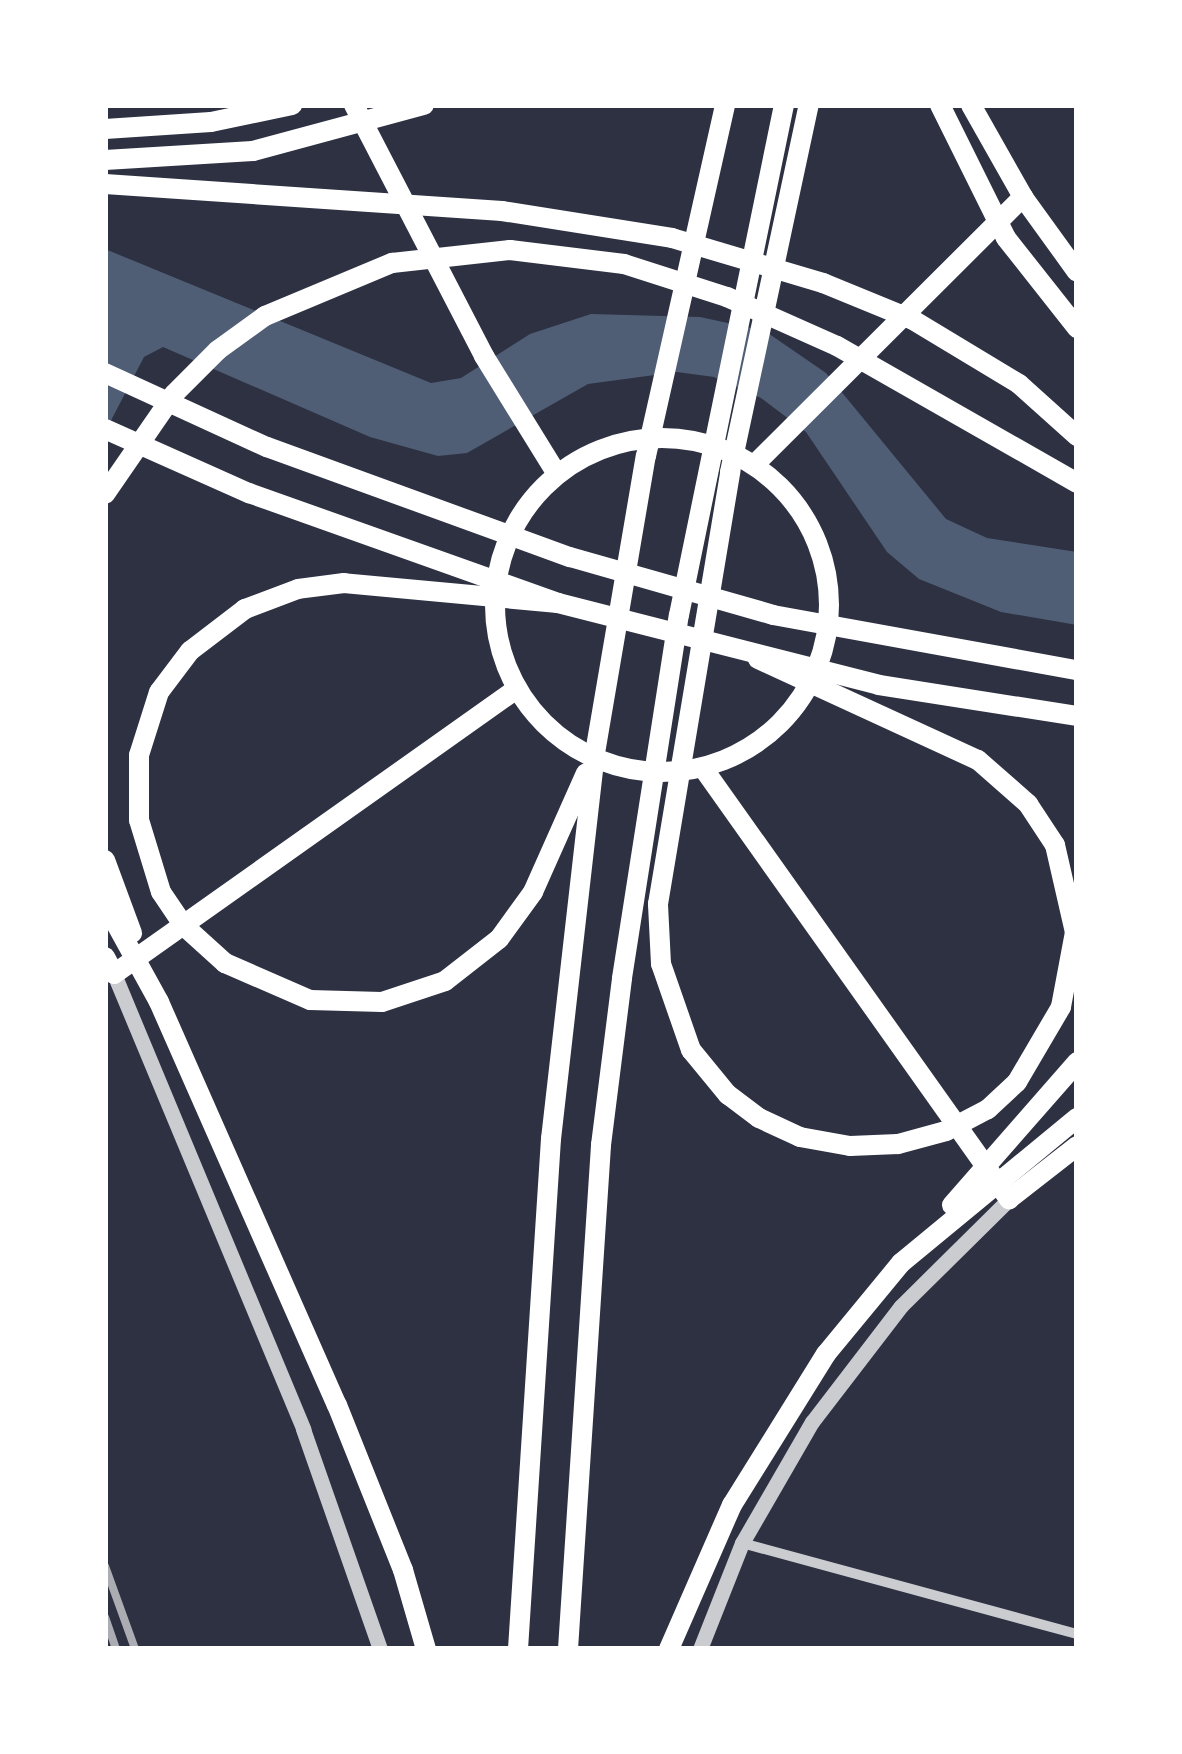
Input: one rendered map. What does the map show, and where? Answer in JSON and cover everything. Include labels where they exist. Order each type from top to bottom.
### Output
[{"type":"main road","points":[[105,128],[212,122],[292,105]]},
{"type":"main road","points":[[354,105],[484,356],[557,474]]},
{"type":"main road","points":[[105,160],[253,151],[424,105]]},
{"type":"main road","points":[[518,1649],[551,1139],[595,753],[646,456],[725,105]]},
{"type":"main road","points":[[568,1649],[592,1254],[619,997],[678,615],[748,260],[784,105]]},
{"type":"main road","points":[[758,659],[978,760],[1028,804],[1055,846],[1074,932],[1062,1007],[1017,1082],[988,1109],[946,1131],[898,1144],[850,1146],[800,1137],[760,1118],[728,1095],[691,1050],[661,964],[658,904],[730,472],[808,105]]},
{"type":"main road","points":[[940,105],[995,221],[1077,328]]},
{"type":"main road","points":[[972,105],[1023,198],[1077,272]]},
{"type":"main road","points":[[105,184],[502,210],[633,229],[748,260],[855,295],[937,333],[1018,384],[1077,436]]},
{"type":"main road","points":[[754,465],[1023,198]]},
{"type":"main road","points":[[105,494],[174,394],[218,350],[265,316],[392,263],[510,250],[624,264],[727,298],[837,346],[1077,484]]},
{"type":"main road","points":[[105,373],[267,447],[570,557],[773,615],[1077,670]]},
{"type":"main road","points":[[105,429],[249,493],[558,603],[758,659],[1077,716]]},
{"type":"main road","points":[[648,438],[703,443],[754,465],[786,493],[811,529],[829,590],[828,634],[815,675],[792,711],[743,752],[703,768],[639,771],[597,760],[544,723],[517,689],[499,644],[498,571],[514,526],[557,474],[594,452],[648,438]]},
{"type":"main road","points":[[558,603],[344,583],[298,588],[232,617],[182,660],[147,720],[136,780],[147,857],[182,925],[252,980],[334,1003],[405,997],[470,965],[511,925],[595,753]]},
{"type":"main road","points":[[109,965],[517,689]]},
{"type":"main road","points":[[703,768],[1009,1199],[1077,1146]]},
{"type":"main road","points":[[105,860],[158,1002],[338,1405],[403,1570],[426,1649]]},
{"type":"main road","points":[[105,904],[158,1002]]},
{"type":"main road","points":[[668,1649],[711,1546],[770,1439],[826,1354],[1077,1062]]},
{"type":"main road","points":[[901,1263],[1077,1118]]},
{"type":"street","points":[[109,965],[303,1429],[380,1649]]},
{"type":"street","points":[[700,1649],[742,1542],[812,1422],[935,1268],[1009,1199]]},
{"type":"street","points":[[742,1542],[1077,1634]]},
{"type":"water","points":[[105,249],[431,383],[461,378],[530,334],[591,314],[700,317],[765,331],[826,373],[946,519],[987,538],[1077,552],[1077,625],[1001,612],[919,579],[887,552],[806,432],[761,398],[714,377],[677,372],[588,384],[467,453],[438,456],[370,437],[163,347],[144,357],[105,432]]},
{"type":"railway","points":[[105,1566],[135,1649]]},
{"type":"railway","points":[[105,1617],[116,1649]]}]
